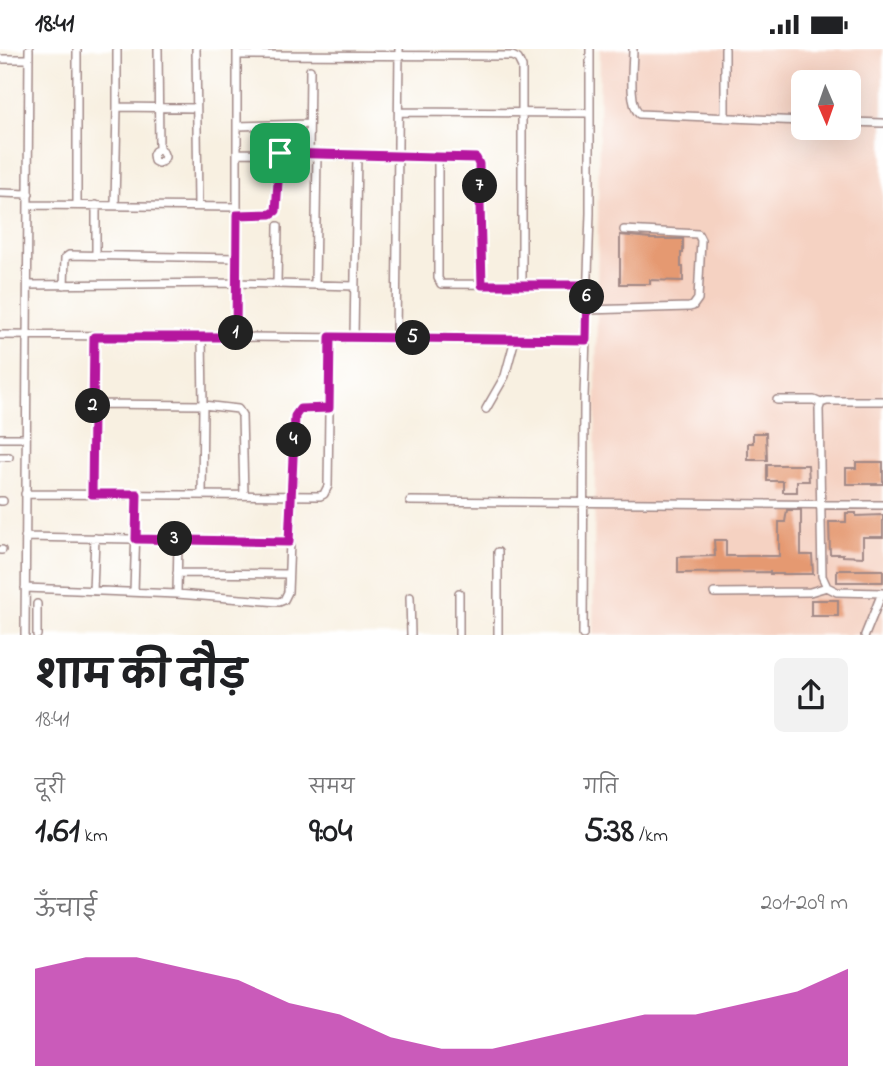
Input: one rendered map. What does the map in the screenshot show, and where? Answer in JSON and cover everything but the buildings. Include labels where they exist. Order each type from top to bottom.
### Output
[{"type":"street","points":[[25,635],[29,49]]},
{"type":"street","points":[[77,49],[77,205]]},
{"type":"street","points":[[115,205],[117,49]]},
{"type":"street","points":[[158,49],[159,150]]},
{"type":"street","points":[[196,49],[198,205]]},
{"type":"street","points":[[583,635],[590,49]]},
{"type":"street","points":[[633,49],[633,102],[635,112],[639,114],[791,121]]},
{"type":"street","points":[[725,49],[725,118]]},
{"type":"street","points":[[236,337],[237,52],[399,52],[512,56],[518,59],[522,67],[523,112],[522,285]]},
{"type":"street","points":[[396,337],[399,52]]},
{"type":"street","points":[[0,59],[29,59]]},
{"type":"street","points":[[310,70],[309,124],[313,154],[315,284]]},
{"type":"street","points":[[117,107],[197,108]]},
{"type":"street","points":[[400,112],[589,113]]},
{"type":"street","points":[[861,122],[883,123]]},
{"type":"street","points":[[237,126],[309,124]]},
{"type":"street","points":[[237,153],[473,157],[478,160],[482,285]]},
{"type":"street","points":[[29,205],[198,205],[271,214],[276,211],[280,153]]},
{"type":"street","points":[[354,337],[356,154]]},
{"type":"street","points":[[438,156],[439,281],[444,285],[587,285]]},
{"type":"street","points":[[0,193],[29,194]]},
{"type":"street","points":[[96,205],[96,255]]},
{"type":"street","points":[[277,284],[278,226]]},
{"type":"street","points":[[587,310],[689,307],[698,299],[701,240],[698,233],[624,230]]},
{"type":"street","points":[[64,285],[65,258],[73,254],[236,258]]},
{"type":"street","points":[[28,285],[236,283],[355,286]]},
{"type":"street","points":[[0,335],[586,340]]},
{"type":"street","points":[[92,494],[94,337]]},
{"type":"street","points":[[202,337],[202,495]]},
{"type":"street","points":[[25,494],[320,496],[327,490],[328,485],[330,337]]},
{"type":"street","points":[[486,409],[505,376],[515,339]]},
{"type":"street","points":[[777,400],[814,400],[821,403],[883,401]]},
{"type":"street","points":[[821,403],[821,576],[827,587],[837,592],[882,593],[865,635]]},
{"type":"street","points":[[93,404],[203,405],[237,409],[242,415],[244,495]]},
{"type":"street","points":[[25,588],[177,594],[279,602],[286,597],[296,412],[304,408],[329,408]]},
{"type":"street","points":[[0,438],[25,438]]},
{"type":"street","points":[[0,457],[9,457]]},
{"type":"street","points":[[134,592],[137,494]]},
{"type":"street","points":[[410,501],[883,505]]},
{"type":"street","points":[[25,537],[289,542]]},
{"type":"street","points":[[93,591],[95,538]]},
{"type":"street","points":[[177,594],[178,540]]},
{"type":"street","points":[[498,552],[498,635]]},
{"type":"street","points":[[177,573],[288,574]]},
{"type":"street","points":[[713,593],[810,592],[827,587]]},
{"type":"street","points":[[459,593],[459,635]]},
{"type":"street","points":[[410,597],[411,635]]},
{"type":"street","points":[[37,604],[37,635]]},
{"type":"shaded area","points":[[600,49],[883,49],[883,635],[593,635]]},
{"type":"route","points":[[280,153],[476,158],[479,164],[482,285],[587,285],[586,340],[330,337],[329,408],[304,408],[296,412],[295,416],[289,542],[136,539],[137,494],[92,494],[94,337],[236,337],[237,215],[271,214],[276,211],[280,153]]}]
